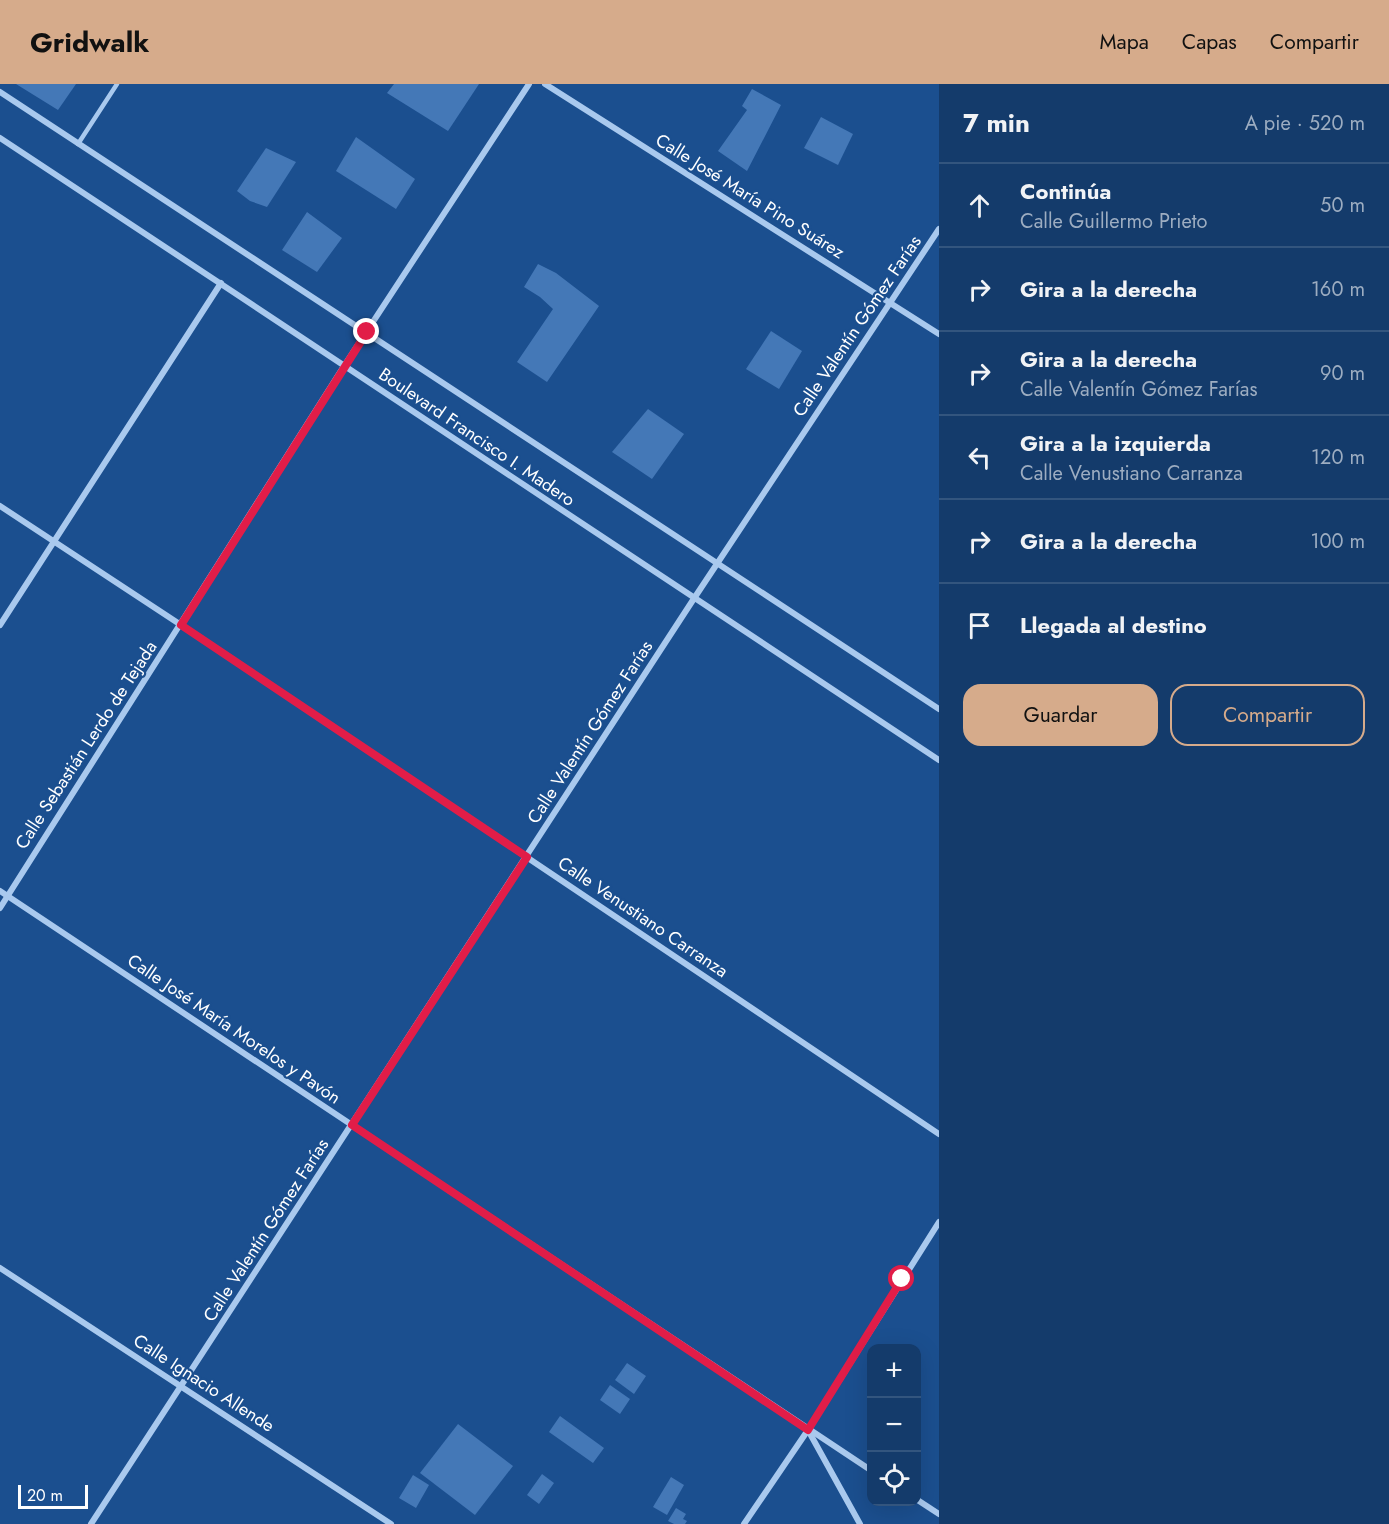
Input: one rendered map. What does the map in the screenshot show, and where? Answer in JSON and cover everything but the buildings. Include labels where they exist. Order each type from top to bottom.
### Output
[{"type":"street","name":"Calle Sebastián Lerdo de Tejada","points":[[0,908],[344,366],[528,84]]},
{"type":"street","name":"Calle José María Pino Suárez","points":[[545,84],[939,334]]},
{"type":"street","name":"Boulevard Francisco I. Madero","points":[[0,92],[939,709]]},
{"type":"street","name":"Boulevard Francisco I. Madero","points":[[0,138],[221,283],[693,600],[939,760]]},
{"type":"street","name":"Calle Valentín Gómez Farías","points":[[91,1524],[693,600],[939,229]]},
{"type":"street","points":[[0,625],[221,283]]},
{"type":"street","name":"Calle Venustiano Carranza","points":[[0,506],[939,1134]]},
{"type":"street","name":"Calle José María Morelos y Pavón","points":[[0,891],[867,1468]]},
{"type":"street","points":[[744,1524],[808,1430],[939,1222]]},
{"type":"street","name":"Calle Ignacio Allende","points":[[0,1268],[391,1524]]},
{"type":"street","points":[[808,1430],[860,1524]]},
{"type":"street","points":[[921,1503],[939,1514]]},
{"type":"lane","points":[[78,144],[117,84]]},
{"type":"route","points":[[367,332],[181,625],[527,857],[352,1125],[808,1430],[902,1279]]}]
